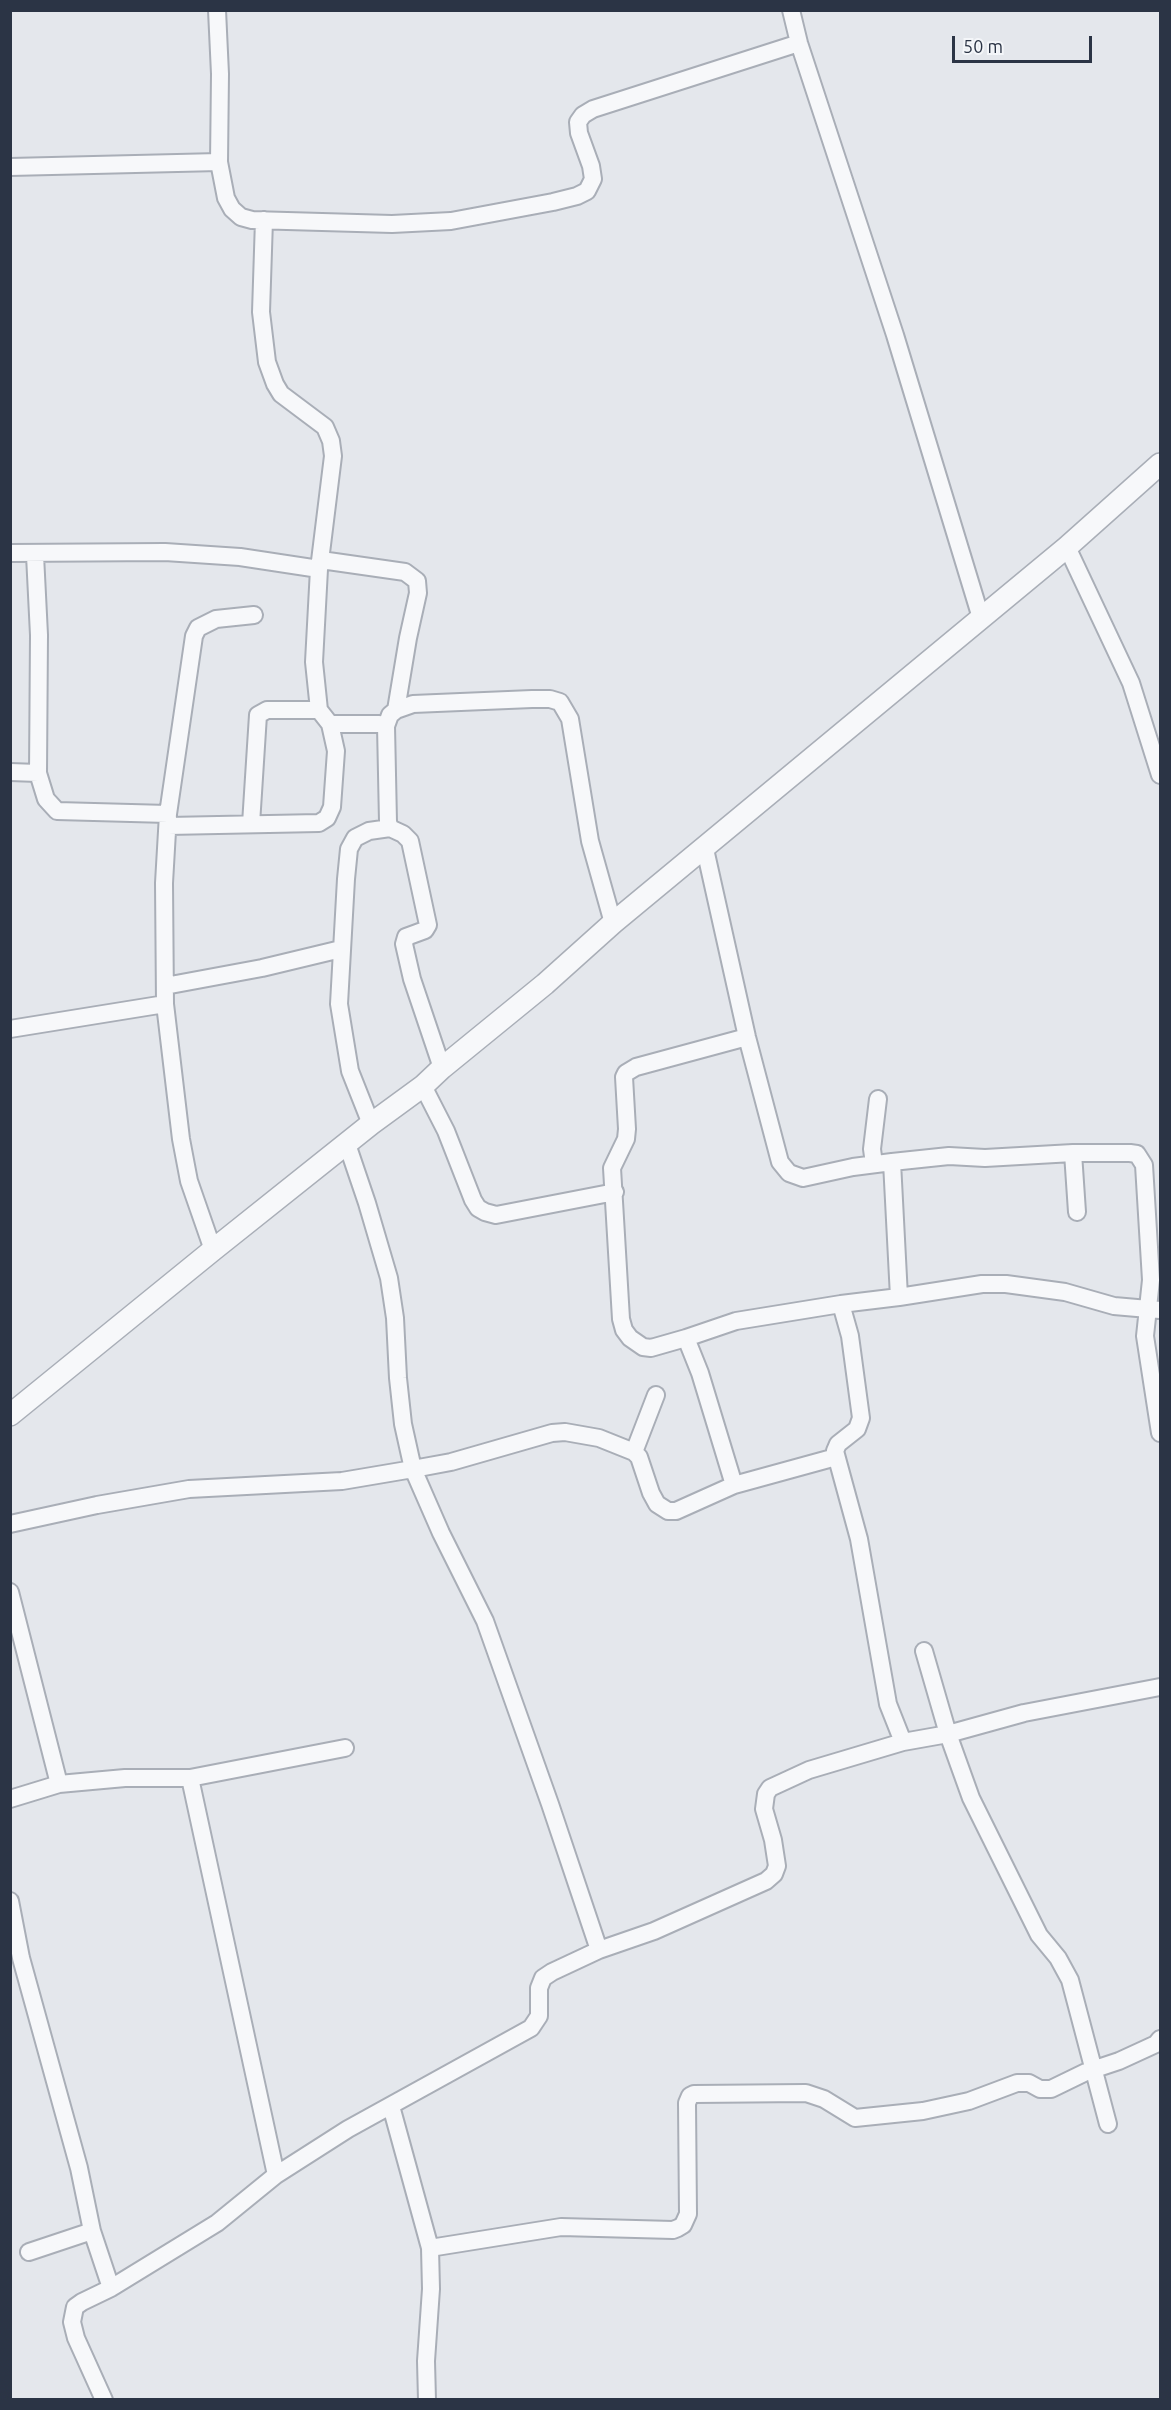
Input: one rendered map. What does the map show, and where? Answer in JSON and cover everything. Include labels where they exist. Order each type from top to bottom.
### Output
[{"type":"street","points":[[217,10],[221,184],[232,209],[241,217],[264,220],[392,224],[451,221],[578,196],[587,191],[593,179],[591,166],[579,133],[578,122],[583,115],[593,109],[799,43]]},
{"type":"street","points":[[791,10],[799,43],[896,335],[981,618]]},
{"type":"street","points":[[10,167],[219,162]]},
{"type":"street","points":[[35,555],[39,635],[38,773],[46,799],[57,811],[251,824],[319,822],[327,818],[332,807],[337,764],[335,740],[330,724],[319,710],[314,662],[320,565],[333,456],[331,441],[325,427],[281,394],[267,362],[261,312],[264,220]]},
{"type":"street","points":[[10,1415],[371,1124],[423,1086],[545,984],[613,923],[1067,547],[1161,464]]},
{"type":"street","points":[[1067,547],[1131,683],[1161,775]]},
{"type":"street","points":[[10,553],[35,555],[165,552],[405,572],[417,582],[418,593],[396,710]]},
{"type":"street","points":[[213,1250],[189,1181],[181,1139],[165,1004],[164,883],[168,820],[194,636],[198,628],[216,619],[254,615]]},
{"type":"street","points":[[390,828],[386,808],[386,726],[390,715],[396,710],[413,704],[532,699],[550,699],[560,702],[570,719],[590,841],[613,923]]},
{"type":"street","points":[[251,824],[258,715],[267,710],[319,710]]},
{"type":"street","points":[[330,724],[386,726]]},
{"type":"street","points":[[10,772],[38,773]]},
{"type":"street","points":[[371,1124],[350,1071],[339,1004],[341,949],[351,843],[355,838],[369,831],[390,828],[403,834],[410,841],[428,925],[425,930],[406,937],[404,944],[412,979],[442,1068]]},
{"type":"street","points":[[705,849],[747,1037],[780,1162],[789,1173],[803,1178],[874,1164],[949,1156],[985,1158],[1073,1153],[1130,1153],[1137,1154],[1141,1159],[1144,1165],[1154,1310],[1145,1336],[1161,1433]]},
{"type":"street","points":[[165,986],[262,968],[341,949]]},
{"type":"street","points":[[10,1029],[165,1004]]},
{"type":"street","points":[[747,1037],[636,1067],[627,1073],[624,1082],[626,1139],[612,1168],[621,1319],[624,1330],[630,1338],[643,1347],[651,1348],[736,1321],[982,1284],[1006,1284],[1065,1292],[1114,1306],[1154,1310]]},
{"type":"street","points":[[423,1086],[446,1131],[472,1200],[478,1208],[485,1212],[496,1215],[615,1192]]},
{"type":"street","points":[[874,1164],[872,1149],[878,1099]]},
{"type":"street","points":[[347,1144],[389,1278],[395,1318],[403,1424],[413,1469],[441,1533],[486,1621],[599,1950]]},
{"type":"street","points":[[1073,1153],[1077,1212]]},
{"type":"street","points":[[892,1162],[899,1297]]},
{"type":"street","points":[[842,1304],[850,1336],[861,1418],[857,1429],[838,1444],[836,1457],[859,1539],[888,1704],[903,1742]]},
{"type":"street","points":[[686,1338],[700,1372],[734,1485]]},
{"type":"street","points":[[634,1452],[656,1395]]},
{"type":"street","points":[[10,1524],[97,1505],[189,1489],[342,1480],[413,1469],[451,1462],[552,1433],[565,1432],[599,1438],[634,1452],[639,1457],[657,1504],[668,1511],[676,1511],[734,1485],[836,1457]]},
{"type":"street","points":[[10,1592],[59,1784]]},
{"type":"street","points":[[924,1651],[948,1734],[971,1798],[1039,1935],[1066,1971],[1108,2124]]},
{"type":"street","points":[[104,2400],[76,2338],[72,2322],[72,2313],[82,2302],[111,2288],[217,2223],[276,2175],[348,2129],[531,2028],[538,2016],[539,1988],[543,1978],[552,1972],[599,1950],[654,1931],[766,1881],[774,1874],[777,1866],[773,1840],[764,1809],[766,1794],[770,1788],[810,1770],[903,1742],[948,1734],[1024,1713],[1161,1687]]},
{"type":"street","points":[[10,1800],[59,1784],[125,1778],[190,1778],[345,1748]]},
{"type":"street","points":[[190,1778],[276,2175]]},
{"type":"street","points":[[10,1901],[21,1958],[79,2168],[92,2231],[111,2288]]},
{"type":"street","points":[[430,2248],[561,2227],[673,2230],[678,2228],[683,2225],[688,2214],[687,2103],[690,2096],[699,2093],[806,2093],[824,2099],[855,2118],[944,2108],[1017,2083],[1051,2090],[1092,2070],[1119,2061],[1156,2044],[1161,2039]]},
{"type":"street","points":[[391,2106],[430,2248],[431,2289],[426,2400]]},
{"type":"street","points":[[29,2252],[92,2231]]}]
